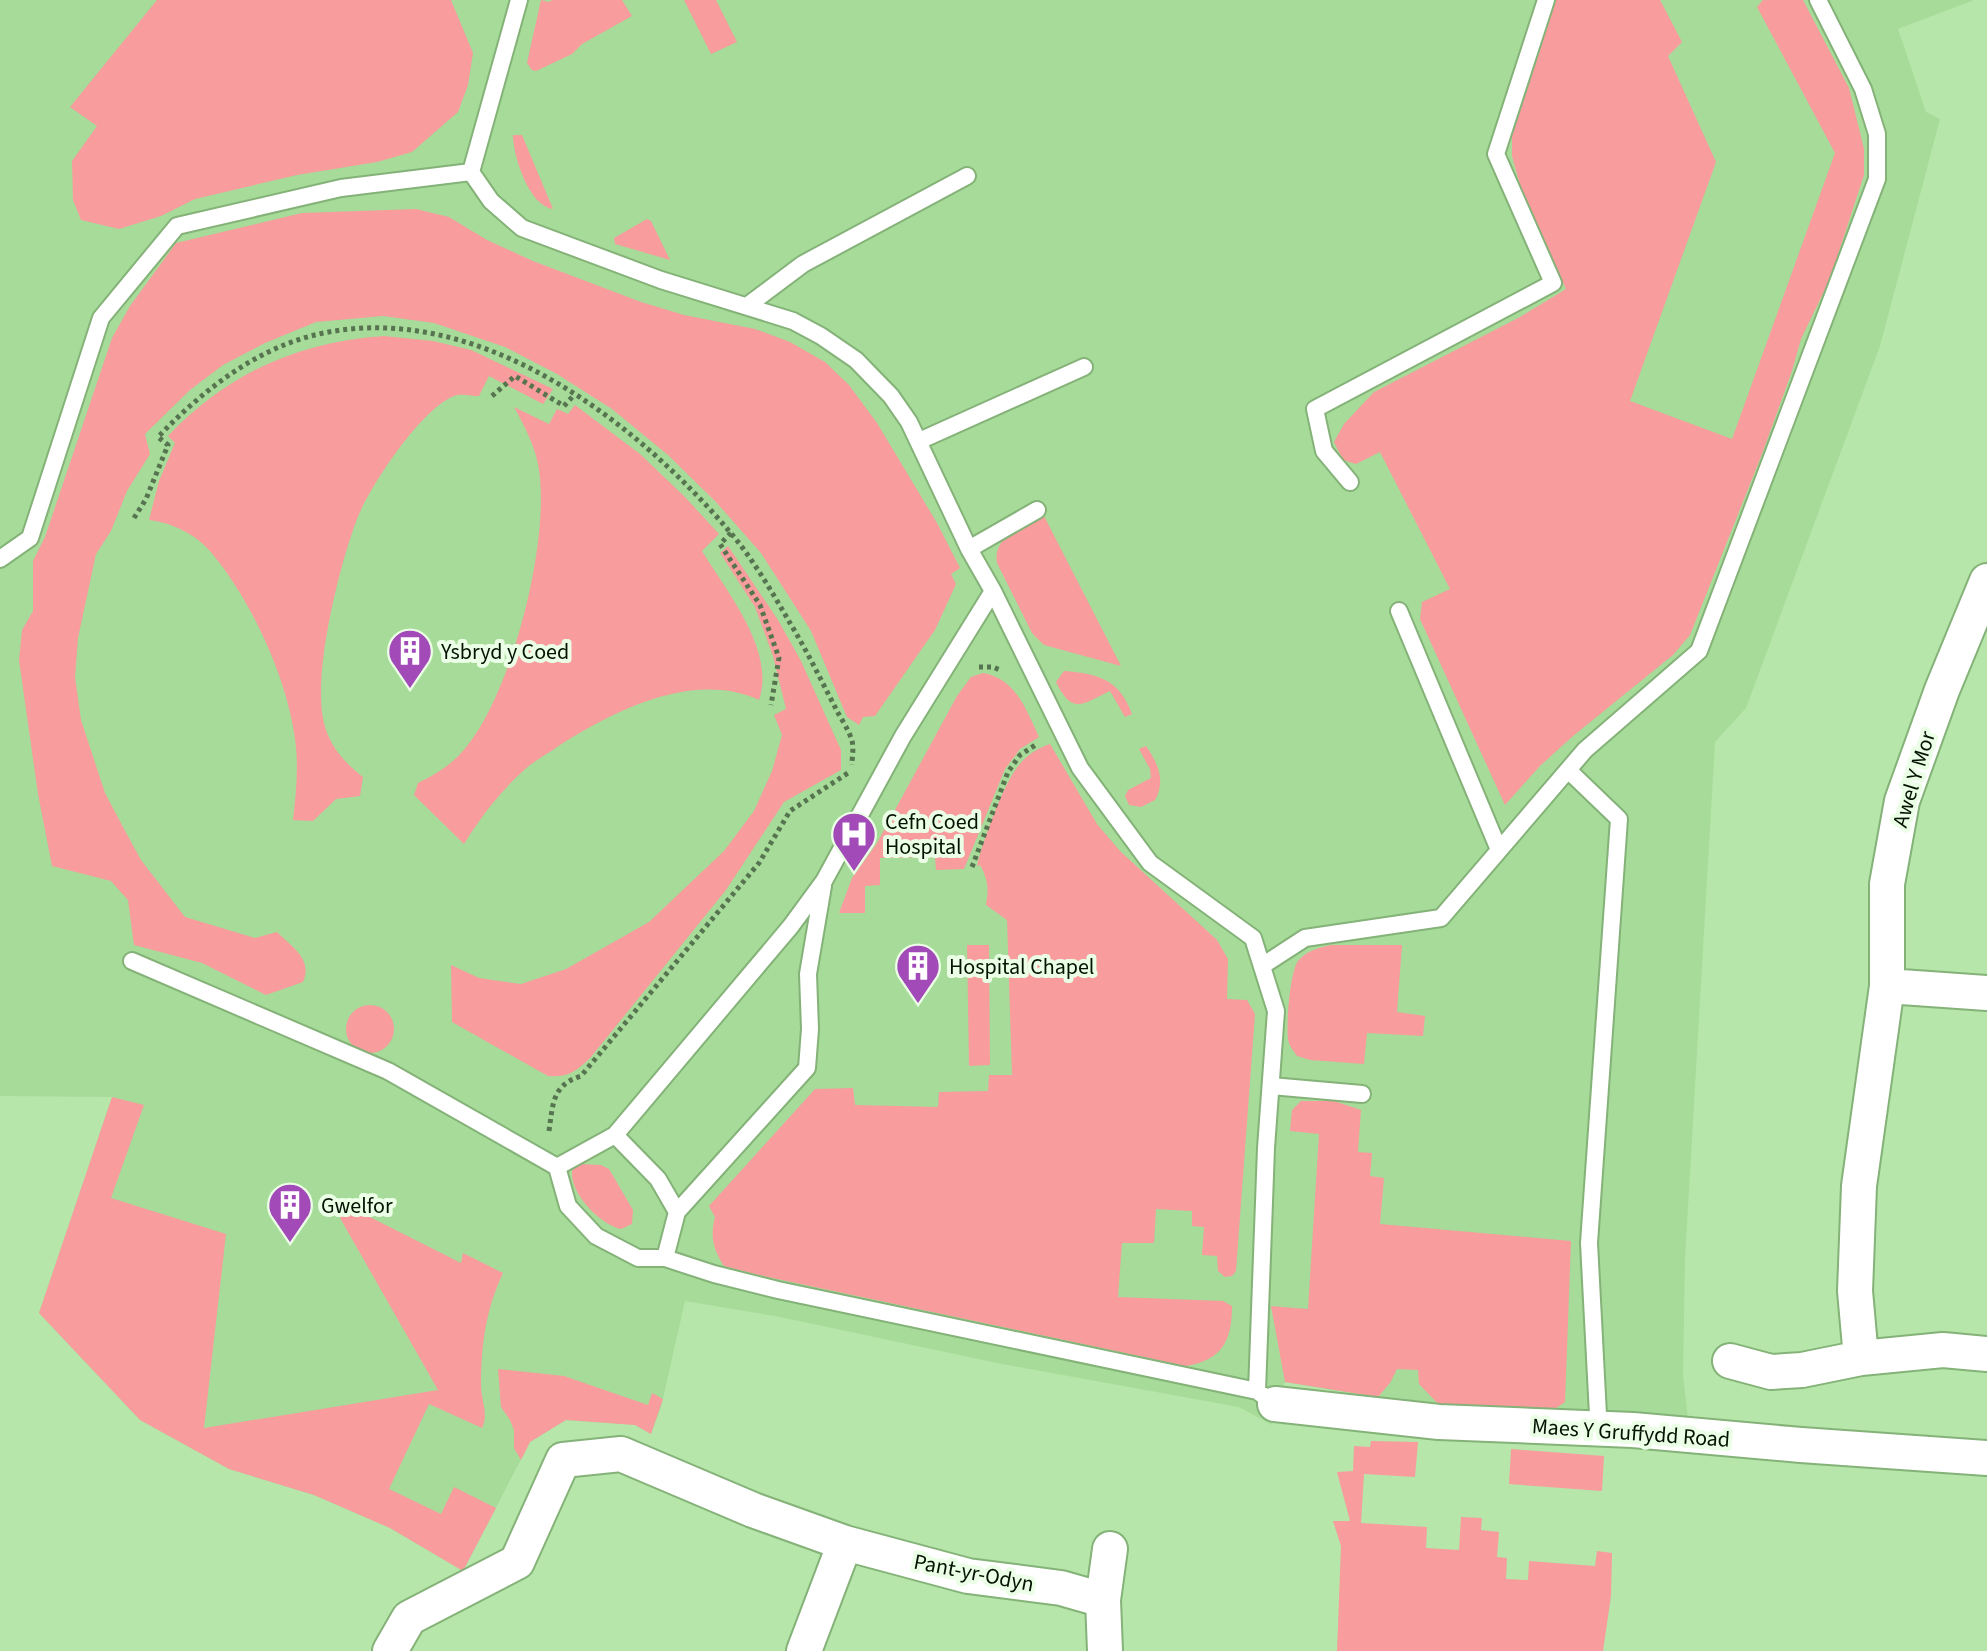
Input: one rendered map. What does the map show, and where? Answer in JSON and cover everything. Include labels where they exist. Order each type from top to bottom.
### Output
[{"type":"street","name":"Awel Y Mor","points":[[1861,1358],[1855,1291],[1859,1186],[1887,986],[1887,884],[1902,801],[1942,690],[1987,581]]},
{"type":"street","points":[[1887,986],[1987,993]]},
{"type":"street","points":[[1730,1361],[1771,1372],[1802,1370],[1861,1358],[1943,1350],[1987,1354]]},
{"type":"street","name":"Maes Y Gruffydd Road","points":[[1266,1398],[1439,1422],[1633,1430],[1987,1458]]},
{"type":"street","name":"Pant-yr-Odyn","points":[[390,1651],[409,1618],[517,1562],[563,1460],[621,1454],[753,1510],[845,1543],[968,1576],[1061,1588],[1103,1600]]},
{"type":"street","points":[[804,1651],[845,1543]]},
{"type":"street","points":[[1105,1651],[1103,1600],[1110,1549]]},
{"type":"lane","points":[[471,172],[519,0]]},
{"type":"lane","points":[[1350,482],[1324,451],[1315,409],[1553,283],[1496,154],[1546,0]]},
{"type":"lane","points":[[1262,966],[1305,938],[1441,918],[1585,750],[1699,651],[1877,179],[1877,134],[1863,89],[1818,0]]},
{"type":"lane","points":[[132,961],[388,1071],[557,1167],[568,1206],[596,1236],[638,1258],[665,1258],[778,1290],[1266,1398],[1271,1086],[1276,1011],[1253,938],[1150,863],[1080,768],[993,591],[969,549],[909,422],[891,396],[856,360],[793,321],[661,280],[522,228],[491,201],[471,172]]},
{"type":"lane","points":[[0,559],[30,538],[101,318],[177,226],[341,188],[471,172]]},
{"type":"lane","points":[[747,306],[803,264],[967,176]]},
{"type":"lane","points":[[919,441],[1084,367]]},
{"type":"lane","points":[[969,549],[1037,510]]},
{"type":"lane","points":[[557,1167],[615,1135],[791,926],[824,881],[903,736],[993,591]]},
{"type":"lane","points":[[1399,611],[1499,850]]},
{"type":"lane","points":[[1568,770],[1619,819],[1589,1243],[1598,1415]]},
{"type":"lane","points":[[665,1258],[677,1212],[807,1068],[810,1029],[808,974],[824,881]]},
{"type":"lane","points":[[1271,1086],[1362,1094]]},
{"type":"lane","points":[[615,1135],[658,1179],[677,1212]]},
{"type":"path","points":[[134,518],[146,499],[168,445],[158,437],[222,378],[272,351],[318,334],[372,328],[418,330],[461,339],[535,370],[643,443],[731,533],[781,607],[853,743],[851,771],[790,811],[759,863],[581,1076],[559,1088],[549,1132]]},
{"type":"path","points":[[492,396],[515,376],[564,406],[574,395]]},
{"type":"path","points":[[731,533],[720,544],[760,605],[779,658],[771,705]]},
{"type":"path","points":[[972,668],[993,667],[1003,672]]},
{"type":"path","points":[[972,867],[1008,772],[1020,755],[1045,739]]},
{"type":"shaded area","name":"Cefn Coed Hospital","points":[[0,0],[1974,0],[1898,29],[1926,112],[1940,119],[1880,346],[1746,708],[1715,742],[1685,1259],[1683,1375],[1688,1418],[1443,1409],[1285,1382],[1275,1404],[1272,1425],[1239,1407],[685,1301],[661,1407],[651,1434],[635,1425],[566,1420],[530,1442],[463,1571],[390,1528],[314,1495],[229,1469],[140,1420],[39,1313],[112,1097],[0,1096]]},
{"type":"shaded area","points":[[157,0],[451,0],[473,53],[468,85],[458,112],[412,152],[195,199],[161,216],[119,229],[81,220],[73,200],[72,161],[97,126],[70,107]]},
{"type":"shaded area","points":[[541,0],[622,0],[632,16],[582,44],[572,54],[536,71],[527,63]]},
{"type":"shaded area","points":[[684,0],[716,0],[737,42],[711,54]]},
{"type":"shaded area","points":[[1556,0],[1660,0],[1682,42],[1668,56],[1716,162],[1630,401],[1732,439],[1835,153],[1757,7],[1763,0],[1803,0],[1849,88],[1864,149],[1864,175],[1830,279],[1801,339],[1762,454],[1690,635],[1673,655],[1540,766],[1505,805],[1420,619],[1422,602],[1450,589],[1380,452],[1356,464],[1343,460],[1334,442],[1344,424],[1374,392],[1520,317],[1566,289],[1523,196],[1512,156],[1512,125]]},
{"type":"shaded area","points":[[513,135],[522,135],[553,209],[537,199],[524,179]]},
{"type":"shaded area","points":[[416,209],[449,217],[487,240],[533,261],[641,302],[684,315],[755,329],[790,342],[825,362],[849,385],[877,423],[960,568],[951,574],[956,584],[935,630],[875,716],[863,717],[859,725],[847,717],[811,631],[761,553],[716,502],[668,455],[612,409],[557,374],[505,347],[434,323],[383,316],[316,322],[223,365],[190,390],[145,434],[150,454],[127,491],[111,531],[96,554],[78,638],[75,677],[81,720],[105,793],[141,860],[185,917],[255,938],[277,932],[303,960],[303,982],[266,995],[202,963],[134,945],[128,900],[111,881],[52,866],[38,794],[19,660],[22,630],[33,611],[33,561],[45,537],[112,338],[130,306],[176,243],[302,213]]},
{"type":"shaded area","points":[[647,219],[651,221],[670,260],[615,244],[614,238]]},
{"type":"shaded area","points":[[384,336],[433,341],[471,350],[553,389],[543,404],[489,376],[479,396],[454,396],[427,416],[398,450],[373,488],[357,519],[343,564],[329,621],[322,677],[324,723],[339,754],[363,777],[360,796],[336,799],[313,821],[293,820],[297,769],[291,715],[275,664],[252,614],[224,569],[197,539],[165,523],[149,520],[159,481],[175,443],[168,436],[215,395],[240,378],[294,354],[352,339]]},
{"type":"shaded area","points":[[575,405],[640,454],[719,534],[702,551],[736,603],[755,642],[761,662],[759,700],[734,692],[681,692],[628,708],[603,720],[526,768],[490,806],[464,844],[414,795],[418,783],[445,768],[462,752],[484,720],[513,651],[525,611],[534,570],[541,494],[536,457],[514,407],[549,424],[557,409],[568,414]]},
{"type":"shaded area","points":[[1043,514],[1121,666],[1044,645],[1032,633],[997,563],[997,554],[1004,539]]},
{"type":"shaded area","points":[[728,546],[778,620],[801,661],[841,750],[841,770],[784,802],[726,890],[591,1057],[572,1072],[548,1076],[452,1022],[451,965],[479,978],[521,984],[566,969],[649,922],[724,851],[754,811],[772,771],[782,735],[774,715],[786,709],[773,656],[755,607],[720,553]]},
{"type":"shaded area","points":[[1064,671],[1106,680],[1121,693],[1132,714],[1125,717],[1110,691],[1085,703],[1068,700],[1056,682]]},
{"type":"shaded area","points":[[983,673],[994,676],[1012,689],[1039,737],[1020,749],[1005,769],[964,869],[936,870],[935,857],[880,858],[880,885],[865,886],[865,913],[839,913],[852,878],[877,843],[957,696],[971,677]]},
{"type":"shaded area","points":[[1050,744],[1097,824],[1120,851],[1217,940],[1228,959],[1227,999],[1247,1000],[1255,1014],[1236,1271],[1232,1276],[1225,1277],[1218,1271],[1217,1256],[1202,1255],[1204,1227],[1192,1226],[1192,1211],[1156,1209],[1154,1243],[1122,1243],[1118,1297],[1223,1301],[1232,1306],[1230,1329],[1222,1347],[1208,1359],[1186,1366],[724,1266],[714,1243],[715,1217],[709,1206],[815,1089],[853,1088],[855,1105],[938,1107],[939,1092],[988,1091],[989,1075],[1012,1075],[1007,920],[986,905],[986,880],[980,865],[977,866],[994,813],[1013,773],[1029,755]]},
{"type":"shaded area","points":[[1146,746],[1159,772],[1158,793],[1155,800],[1141,807],[1129,805],[1125,796],[1128,790],[1151,778],[1150,769],[1139,749]]},
{"type":"shaded area","points":[[967,945],[989,945],[990,1065],[969,1066]]},
{"type":"shaded area","points":[[1332,945],[1402,945],[1397,1012],[1425,1016],[1423,1036],[1367,1033],[1364,1064],[1310,1060],[1297,1056],[1289,1044],[1288,1032],[1289,998],[1295,967],[1309,952]]},
{"type":"shaded area","points":[[370,1005],[387,1012],[394,1029],[387,1046],[370,1053],[353,1046],[346,1029],[353,1012]]},
{"type":"shaded area","points":[[112,1097],[144,1105],[111,1198],[226,1234],[204,1428],[438,1390],[340,1218],[350,1207],[461,1263],[463,1253],[503,1273],[492,1300],[483,1341],[481,1385],[485,1417],[482,1428],[429,1404],[389,1489],[441,1514],[454,1487],[496,1508],[463,1571],[390,1528],[314,1495],[229,1469],[140,1420],[39,1313]]},
{"type":"shaded area","points":[[1301,1101],[1334,1101],[1361,1110],[1358,1152],[1372,1153],[1370,1176],[1384,1178],[1380,1224],[1571,1241],[1565,1402],[1553,1410],[1443,1409],[1419,1384],[1418,1370],[1397,1369],[1378,1397],[1285,1382],[1271,1306],[1308,1309],[1319,1134],[1290,1131],[1292,1110]]},
{"type":"shaded area","points":[[580,1164],[601,1165],[609,1169],[633,1210],[632,1224],[621,1229],[612,1226],[586,1205],[574,1186],[572,1176],[573,1167]]},
{"type":"shaded area","points":[[498,1369],[564,1376],[648,1405],[652,1393],[663,1399],[651,1434],[635,1425],[566,1420],[530,1442],[521,1460],[514,1448],[514,1430],[501,1407]]},
{"type":"shaded area","points":[[1371,1441],[1418,1442],[1415,1477],[1364,1474],[1361,1523],[1427,1527],[1426,1548],[1459,1550],[1461,1517],[1482,1518],[1481,1530],[1499,1532],[1497,1557],[1507,1558],[1506,1579],[1528,1580],[1529,1561],[1595,1566],[1597,1551],[1612,1553],[1611,1596],[1603,1651],[1337,1651],[1341,1546],[1333,1521],[1350,1521],[1337,1472],[1353,1471],[1354,1446],[1370,1447]]},
{"type":"shaded area","points":[[1511,1449],[1604,1456],[1602,1491],[1509,1484]]},
{"type":"place","name":"Ysbryd y Coed","points":[[410,690]]},
{"type":"place","name":"Cefn Coed Hospital","points":[[854,873]]},
{"type":"place","name":"Hospital Chapel","points":[[918,1005]]},
{"type":"place","name":"Gwelfor","points":[[290,1244]]}]
